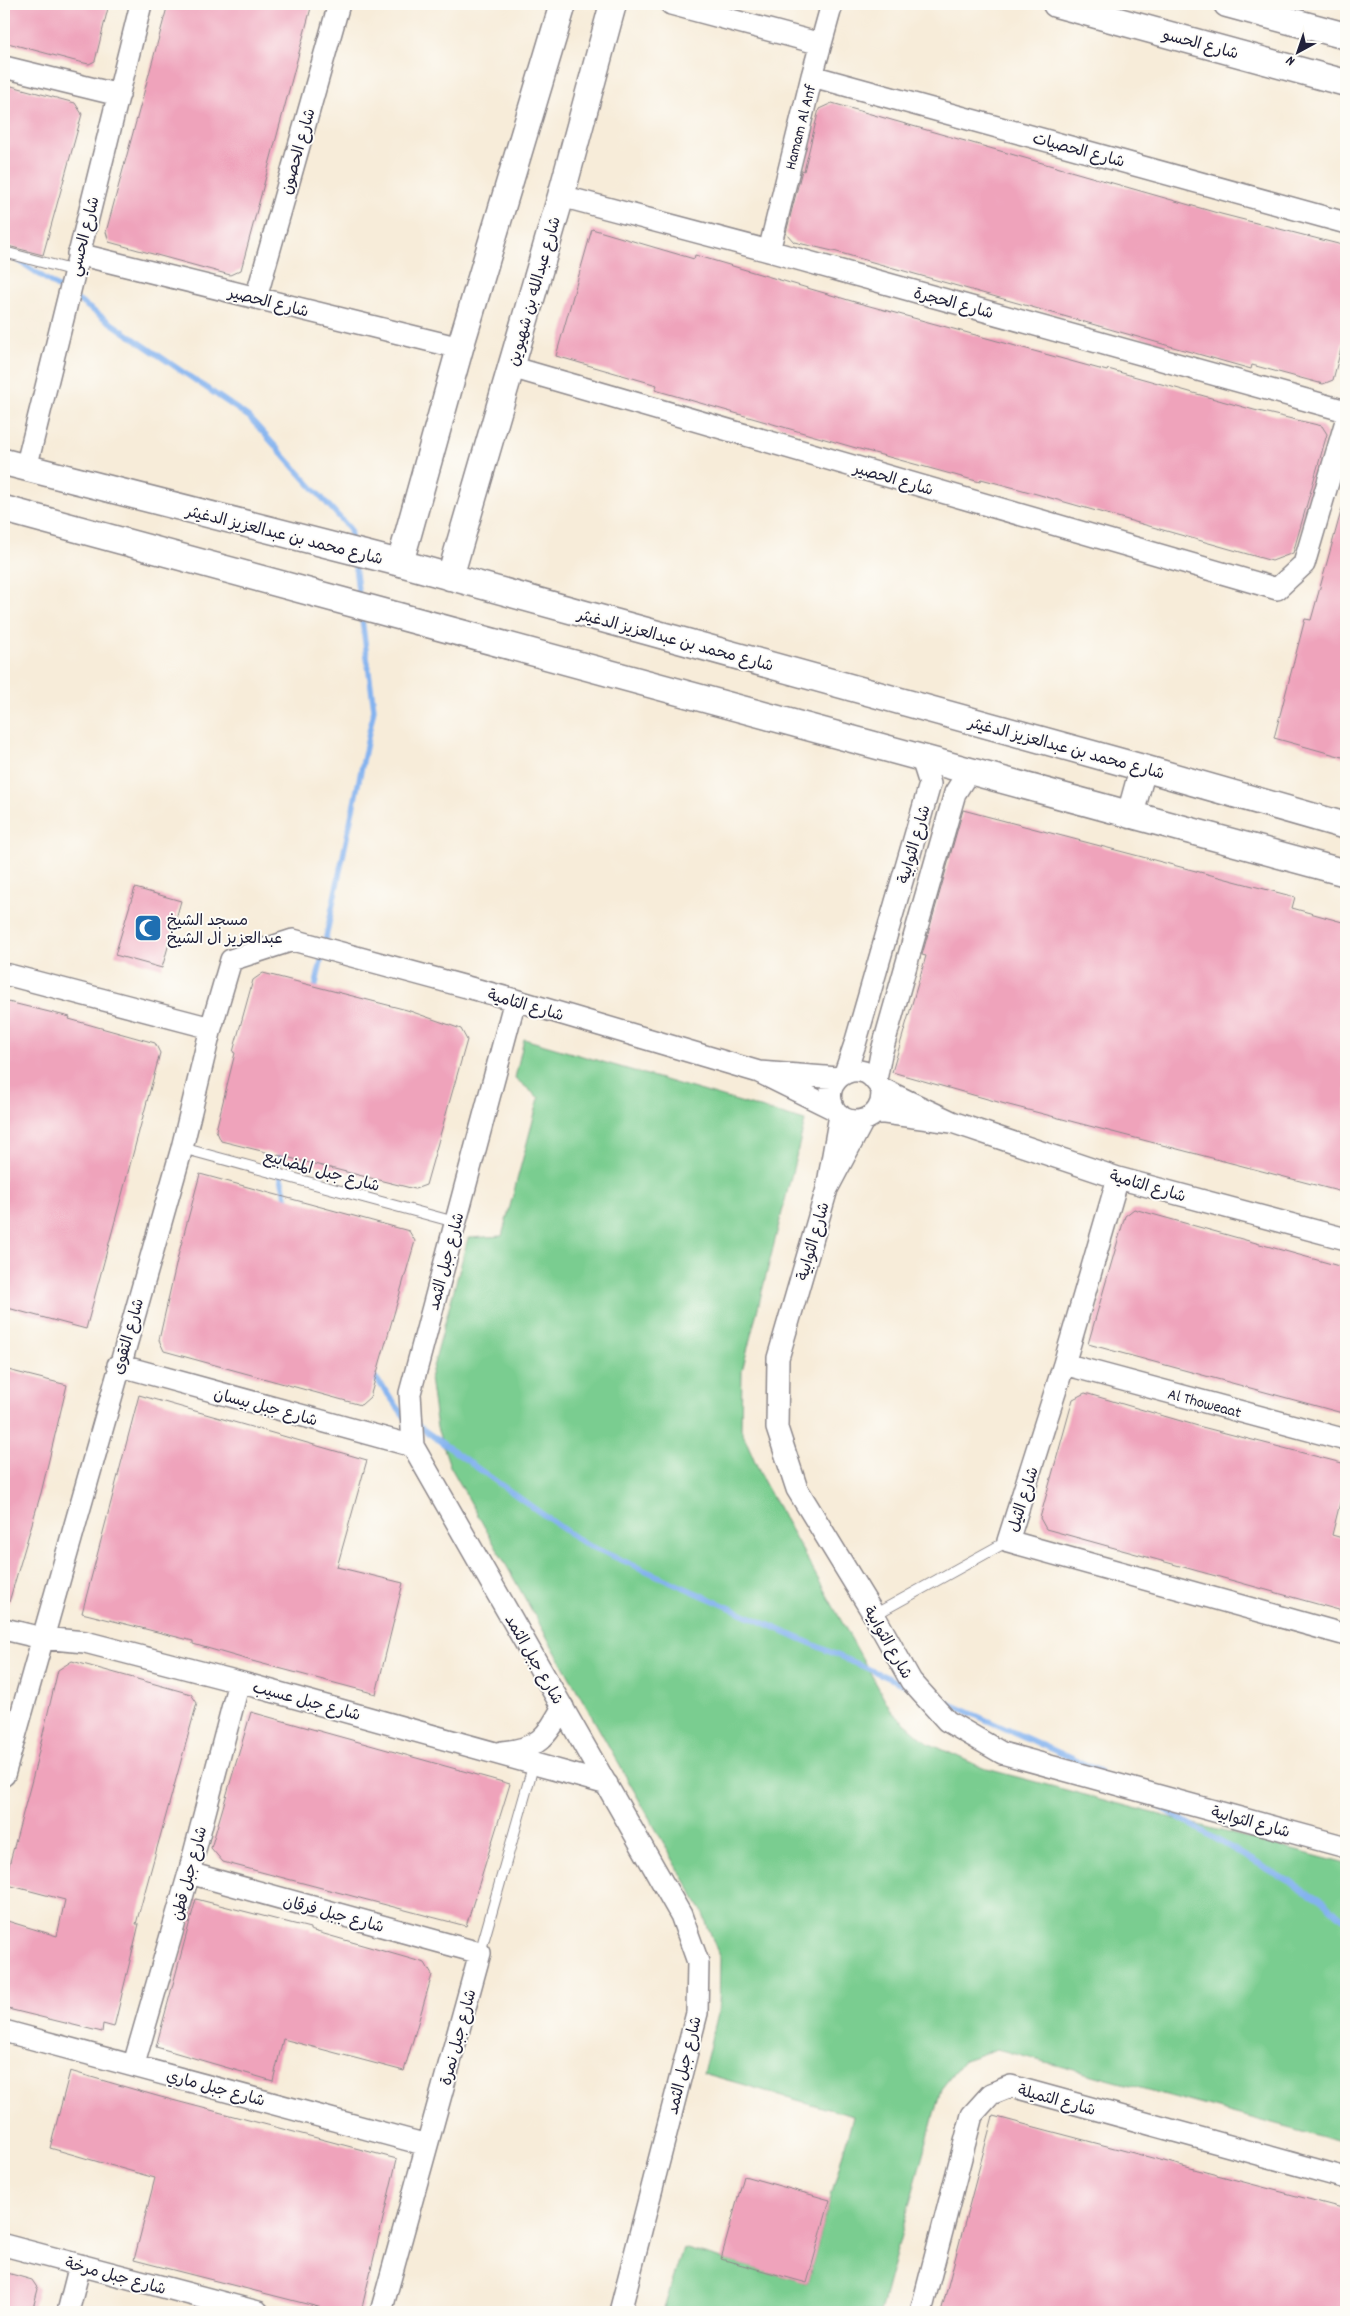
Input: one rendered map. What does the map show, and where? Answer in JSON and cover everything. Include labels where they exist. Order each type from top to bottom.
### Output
[{"type":"street","name":"شارع الحسي","points":[[15,465],[77,262],[141,4]]},
{"type":"street","name":"شارع الحصون","points":[[256,298],[339,4]]},
{"type":"street","points":[[400,563],[460,348],[563,4]]},
{"type":"street","name":"شارع عبدالله بن شهيوين","points":[[450,577],[560,196],[613,4]]},
{"type":"street","points":[[671,4],[821,44]]},
{"type":"street","name":"Hamam Al Anf","points":[[769,251],[812,76],[832,4]]},
{"type":"street","name":"شارع الحسو","points":[[1056,4],[1346,83]]},
{"type":"street","points":[[1227,4],[1346,36]]},
{"type":"street","points":[[4,67],[119,95]]},
{"type":"street","name":"شارع الحصيات","points":[[812,76],[1346,222]]},
{"type":"street","name":"شارع الحجرة","points":[[560,196],[769,251],[1346,411]]},
{"type":"street","name":"شارع الحصير","points":[[77,262],[256,298],[460,348]]},
{"type":"street","name":"شارع الحصير","points":[[511,367],[1277,588],[1304,564],[1346,421]]},
{"type":"street","name":"شارع محمد بن عبدالعزيز الدغيثر","points":[[15,465],[400,563],[1143,768],[1346,826]]},
{"type":"street","points":[[4,509],[1346,873]]},
{"type":"street","name":"شارع الثوابية","points":[[842,1075],[855,1044],[930,784],[922,759]]},
{"type":"street","points":[[1130,815],[1143,768]]},
{"type":"street","name":"شارع الثوابية","points":[[878,1083],[881,1054],[956,793],[969,771]]},
{"type":"street","name":"شارع الثامية","points":[[293,940],[515,1000],[759,1072]]},
{"type":"street","name":"شارع التقوى","points":[[4,1775],[118,1365],[182,1148],[211,1028],[231,960],[293,940]]},
{"type":"street","points":[[4,976],[8,975],[211,1028]]},
{"type":"street","name":"شارع جبل الثمد","points":[[515,1000],[410,1393],[413,1446],[681,1915],[698,1962],[697,2013],[620,2312]]},
{"type":"street","points":[[759,1072],[842,1075],[853,1070],[862,1071],[878,1083],[952,1122]]},
{"type":"street","points":[[759,1072],[837,1112],[847,1120],[870,1116],[952,1122]]},
{"type":"street","points":[[827,1189],[837,1112],[831,1093],[842,1075]]},
{"type":"street","points":[[827,1189],[882,1096],[878,1083]]},
{"type":"street","name":"شارع الثامية","points":[[952,1122],[1118,1178],[1346,1239]]},
{"type":"street","name":"شارع الثيل","points":[[1118,1178],[1064,1364],[1008,1541],[1346,1635]]},
{"type":"street","name":"شارع الثوابية","points":[[827,1189],[778,1358],[776,1428],[797,1489],[874,1615],[911,1681],[947,1721],[1002,1753],[1346,1847]]},
{"type":"street","name":"Al Thoweaat","points":[[1064,1364],[1346,1440]]},
{"type":"street","name":"شارع جبل بيسان","points":[[118,1365],[413,1446]]},
{"type":"street","name":"شارع جبل عسيب","points":[[4,1629],[42,1638],[85,1642],[239,1682],[607,1784]]},
{"type":"street","name":"شارع جبل قطن","points":[[134,2064],[189,1873],[239,1682]]},
{"type":"street","points":[[500,1753],[524,1750],[548,1734],[563,1707]]},
{"type":"street","name":"شارع جبل فرقان","points":[[189,1873],[480,1953]]},
{"type":"street","name":"شارع جبل نمرة","points":[[381,2312],[480,1953]]},
{"type":"street","name":"شارع جبل ماري","points":[[4,2031],[134,2064],[427,2145]]},
{"type":"street","name":"شارع الثميلة","points":[[921,2312],[972,2115],[990,2094],[1011,2086],[1346,2178]]},
{"type":"street","name":"شارع جبل مرخة","points":[[4,2246],[258,2312]]},
{"type":"street","points":[[68,2312],[80,2265]]},
{"type":"lane","points":[[4,252],[77,262]]},
{"type":"lane","name":"شارع جبل المضابيع","points":[[182,1148],[455,1222]]},
{"type":"lane","points":[[874,1615],[1008,1541]]},
{"type":"lane","name":"شارع جبل نمرة","points":[[480,1953],[534,1763]]},
{"type":"green space","points":[[524,1039],[805,1121],[742,1371],[741,1429],[763,1480],[892,1712],[928,1743],[983,1768],[1346,1864],[1346,2144],[997,2049],[964,2060],[941,2089],[880,2312],[663,2312],[683,2248],[807,2283],[853,2116],[703,2073],[719,2009],[720,1958],[701,1909],[450,1466],[437,1428],[430,1378],[468,1238],[502,1236],[539,1098],[515,1078]]},
{"type":"building","points":[[4,4],[109,4],[95,61],[89,64],[4,42]]},
{"type":"building","points":[[168,4],[312,4],[241,270],[230,275],[109,242],[106,232]]},
{"type":"building","points":[[4,84],[75,103],[82,114],[43,255],[4,245]]},
{"type":"building","points":[[832,103],[1221,214],[1346,246],[1346,330],[1333,380],[1323,384],[1252,365],[1251,369],[837,252],[794,242],[786,233],[802,170],[804,171],[819,109]]},
{"type":"building","points":[[592,229],[694,259],[695,255],[855,302],[1107,371],[1108,369],[1254,410],[1322,426],[1327,434],[1293,553],[1272,561],[1019,489],[981,479],[980,482],[856,448],[655,390],[657,385],[556,356]]},
{"type":"building","points":[[1342,508],[1346,509],[1346,758],[1274,738],[1305,619],[1311,620]]},
{"type":"building","points":[[963,810],[1295,897],[1292,908],[1346,923],[1346,1193],[1005,1104],[892,1072],[926,956],[922,955]]},
{"type":"building","name":"مسجد الشيخ عبدالعزيز ال الشيخ","points":[[135,888],[181,901],[162,968],[115,955]]},
{"type":"building","points":[[263,973],[407,1010],[461,1029],[467,1040],[426,1185],[415,1189],[221,1141],[216,1130],[235,1053],[233,1052],[253,980]]},
{"type":"building","points":[[4,1001],[70,1017],[69,1019],[155,1043],[160,1053],[86,1329],[4,1307]]},
{"type":"building","points":[[200,1174],[409,1231],[415,1241],[370,1397],[361,1405],[164,1351],[159,1340],[178,1256]]},
{"type":"building","points":[[1134,1209],[1346,1268],[1346,1414],[1088,1344],[1125,1216]]},
{"type":"building","points":[[4,1369],[67,1385],[41,1493],[9,1602],[4,1602]]},
{"type":"building","points":[[1085,1393],[1198,1426],[1346,1464],[1346,1479],[1332,1535],[1346,1539],[1346,1612],[1046,1529],[1040,1518],[1073,1399]]},
{"type":"building","points":[[139,1395],[367,1460],[337,1567],[403,1583],[376,1694],[193,1644],[193,1641],[82,1613]]},
{"type":"building","points":[[72,1661],[191,1694],[197,1703],[136,1924],[139,1924],[114,2027],[103,2024],[102,2032],[4,2008],[4,1920],[57,1936],[65,1900],[4,1884],[33,1776],[58,1670]]},
{"type":"building","points":[[251,1712],[510,1784],[466,1926],[223,1862],[211,1848]]},
{"type":"building","points":[[196,1899],[310,1928],[310,1930],[425,1963],[432,1975],[404,2071],[283,2039],[273,2081],[156,2047]]},
{"type":"building","points":[[70,2071],[157,2096],[397,2159],[361,2312],[338,2312],[134,2260],[155,2178],[50,2148]]},
{"type":"building","points":[[993,2116],[1346,2209],[1346,2312],[941,2312]]},
{"type":"building","points":[[744,2176],[830,2200],[807,2283],[721,2259]]},
{"type":"building","points":[[4,2272],[32,2280],[38,2289],[32,2312],[4,2312]]},
{"type":"waterway","points":[[15,258],[65,292]]},
{"type":"waterway","points":[[73,297],[249,417],[350,529],[352,544]]},
{"type":"waterway","points":[[354,558],[359,598]]},
{"type":"waterway","points":[[314,994],[374,709],[361,612]]},
{"type":"waterway","points":[[281,1150],[278,1167],[288,1204]]},
{"type":"waterway","points":[[372,1373],[405,1417]]},
{"type":"waterway","points":[[417,1425],[583,1543],[905,1685]]},
{"type":"waterway","points":[[937,1698],[1100,1771]]},
{"type":"waterway","points":[[1159,1806],[1326,1903],[1346,1922]]},
{"type":"place","name":"مسجد الشيخ عبدالعزيز ال الشيخ","points":[[148,928]]}]
